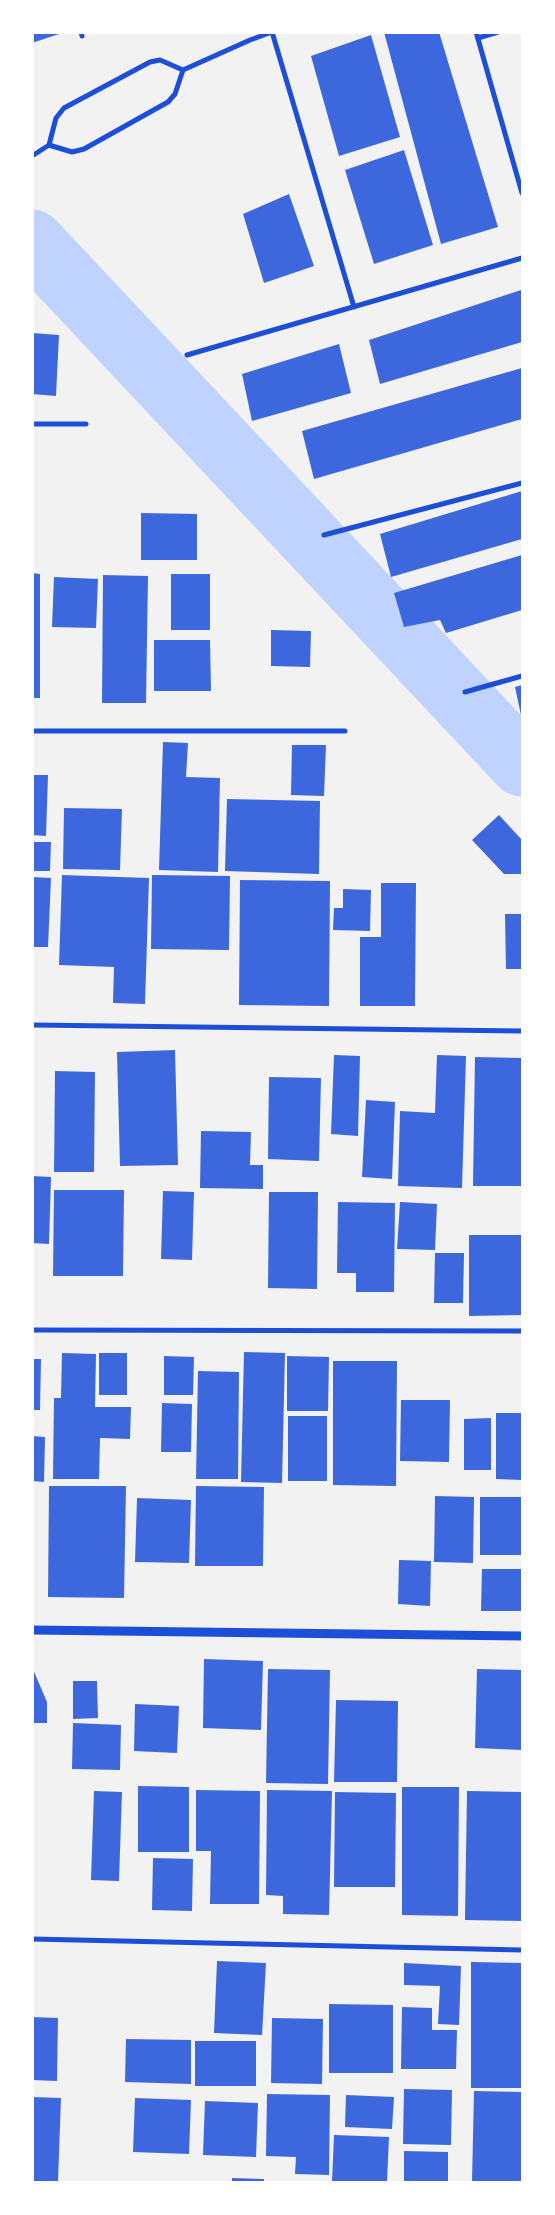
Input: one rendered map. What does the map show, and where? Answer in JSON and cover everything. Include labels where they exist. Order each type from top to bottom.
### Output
[{"type":"street","points":[[49,145],[72,152],[84,149],[168,102],[175,94],[183,70],[272,32],[354,307]]},
{"type":"street","points":[[498,32],[477,35],[522,193]]},
{"type":"street","points":[[32,156],[49,145],[56,118],[64,108],[150,62],[160,60],[183,70]]},
{"type":"street","points":[[187,355],[522,258]]},
{"type":"street","points":[[32,424],[86,424]]},
{"type":"street","points":[[324,535],[522,483]]},
{"type":"street","points":[[465,692],[522,676]]},
{"type":"street","points":[[32,730],[345,732]]},
{"type":"street","points":[[32,1025],[522,1031]]},
{"type":"street","points":[[32,1330],[522,1331]]},
{"type":"street","points":[[32,1630],[522,1636]]},
{"type":"street","points":[[32,1939],[522,1950]]},
{"type":"building","points":[[32,32],[62,32],[62,33],[32,43]]},
{"type":"building","points":[[384,32],[439,32],[498,227],[441,244]]},
{"type":"building","points":[[371,35],[400,137],[339,156],[311,56]]},
{"type":"building","points":[[404,150],[433,245],[374,264],[345,170]]},
{"type":"building","points":[[289,194],[314,266],[264,283],[243,214]]},
{"type":"building","points":[[521,290],[522,342],[380,384],[369,340]]},
{"type":"building","points":[[32,333],[59,335],[56,396],[32,394]]},
{"type":"building","points":[[339,344],[351,393],[252,421],[242,374]]},
{"type":"building","points":[[522,368],[522,419],[314,479],[302,431]]},
{"type":"building","points":[[522,491],[522,539],[391,577],[380,534]]},
{"type":"building","points":[[141,513],[197,514],[197,560],[141,560]]},
{"type":"building","points":[[522,555],[522,610],[446,633],[440,620],[404,627],[394,593]]},
{"type":"building","points":[[32,573],[40,574],[40,698],[32,698]]},
{"type":"building","points":[[171,574],[210,574],[210,630],[171,630]]},
{"type":"building","points":[[103,575],[148,576],[146,703],[102,703]]},
{"type":"building","points":[[54,577],[98,579],[96,628],[52,627]]},
{"type":"building","points":[[271,630],[311,631],[310,667],[271,666]]},
{"type":"building","points":[[154,640],[210,640],[211,691],[154,691]]},
{"type":"building","points":[[522,685],[522,720],[515,687]]},
{"type":"building","points":[[163,742],[188,743],[186,777],[220,778],[218,872],[159,870]]},
{"type":"building","points":[[292,745],[326,745],[324,796],[291,795]]},
{"type":"building","points":[[32,775],[48,775],[46,836],[32,835]]},
{"type":"building","points":[[227,799],[320,801],[319,874],[225,871]]},
{"type":"building","points":[[64,808],[122,809],[120,870],[63,869]]},
{"type":"building","points":[[499,815],[522,840],[521,874],[504,874],[472,840]]},
{"type":"building","points":[[32,842],[51,842],[50,871],[32,871]]},
{"type":"building","points":[[62,875],[149,878],[145,1004],[113,1003],[114,967],[59,965]]},
{"type":"building","points":[[152,875],[230,876],[229,950],[151,949]]},
{"type":"building","points":[[32,877],[51,878],[48,947],[32,947]]},
{"type":"building","points":[[240,880],[330,881],[329,1006],[239,1005]]},
{"type":"building","points":[[381,883],[416,883],[415,1006],[360,1006],[360,937],[381,937]]},
{"type":"building","points":[[343,889],[371,890],[370,931],[333,930],[334,908],[343,908]]},
{"type":"building","points":[[505,914],[522,914],[522,969],[506,969]]},
{"type":"building","points":[[175,1050],[178,1165],[120,1166],[117,1052]]},
{"type":"building","points":[[334,1055],[360,1056],[358,1136],[331,1134]]},
{"type":"building","points":[[437,1055],[466,1056],[462,1188],[398,1186],[400,1111],[435,1113]]},
{"type":"building","points":[[475,1057],[522,1058],[522,1186],[473,1186]]},
{"type":"building","points":[[55,1071],[95,1072],[94,1172],[54,1172]]},
{"type":"building","points":[[269,1077],[321,1078],[319,1161],[268,1159]]},
{"type":"building","points":[[366,1100],[395,1102],[392,1179],[362,1177]]},
{"type":"building","points":[[201,1131],[251,1132],[250,1165],[263,1165],[263,1189],[200,1188]]},
{"type":"building","points":[[32,1176],[51,1177],[49,1244],[32,1243]]},
{"type":"building","points":[[54,1190],[124,1190],[123,1276],[53,1276]]},
{"type":"building","points":[[163,1191],[194,1192],[192,1260],[161,1259]]},
{"type":"building","points":[[269,1192],[318,1192],[317,1289],[268,1288]]},
{"type":"building","points":[[338,1202],[395,1203],[394,1292],[356,1292],[356,1273],[337,1273]]},
{"type":"building","points":[[400,1202],[437,1204],[435,1250],[397,1249]]},
{"type":"building","points":[[469,1235],[521,1235],[521,1315],[469,1316]]},
{"type":"building","points":[[435,1253],[464,1253],[463,1303],[434,1303]]},
{"type":"building","points":[[244,1352],[285,1353],[282,1483],[241,1482]]},
{"type":"building","points":[[62,1353],[96,1354],[95,1407],[131,1407],[130,1439],[100,1438],[99,1479],[53,1479],[54,1398],[61,1398]]},
{"type":"building","points":[[99,1353],[127,1353],[127,1395],[99,1395]]},
{"type":"building","points":[[164,1356],[194,1357],[193,1395],[164,1395]]},
{"type":"building","points":[[287,1356],[329,1357],[328,1411],[287,1411]]},
{"type":"building","points":[[32,1359],[41,1359],[40,1410],[32,1410]]},
{"type":"building","points":[[333,1361],[397,1361],[396,1486],[333,1485]]},
{"type":"building","points":[[198,1371],[239,1372],[238,1479],[196,1479]]},
{"type":"building","points":[[401,1400],[450,1400],[449,1462],[400,1461]]},
{"type":"building","points":[[162,1403],[192,1404],[191,1452],[161,1452]]},
{"type":"building","points":[[496,1413],[522,1413],[522,1480],[496,1479]]},
{"type":"building","points":[[288,1416],[327,1416],[327,1481],[288,1481]]},
{"type":"building","points":[[491,1418],[491,1470],[464,1470],[464,1419]]},
{"type":"building","points":[[32,1436],[45,1437],[44,1482],[32,1481]]},
{"type":"building","points":[[49,1486],[126,1486],[124,1598],[48,1597]]},
{"type":"building","points":[[196,1486],[264,1487],[263,1566],[195,1566]]},
{"type":"building","points":[[435,1496],[474,1497],[473,1563],[434,1562]]},
{"type":"building","points":[[480,1497],[522,1497],[522,1555],[480,1555]]},
{"type":"building","points":[[137,1498],[191,1500],[189,1563],[135,1562]]},
{"type":"building","points":[[399,1560],[431,1561],[430,1606],[398,1604]]},
{"type":"building","points":[[482,1569],[522,1569],[522,1611],[481,1611]]},
{"type":"building","points":[[204,1659],[263,1661],[261,1730],[203,1728]]},
{"type":"building","points":[[32,1667],[47,1702],[47,1723],[32,1723]]},
{"type":"building","points":[[268,1669],[330,1670],[328,1784],[266,1783]]},
{"type":"building","points":[[477,1669],[522,1670],[522,1750],[475,1748]]},
{"type":"building","points":[[73,1681],[97,1681],[98,1718],[73,1719]]},
{"type":"building","points":[[336,1700],[398,1701],[397,1782],[334,1782]]},
{"type":"building","points":[[135,1704],[179,1706],[177,1753],[134,1751]]},
{"type":"building","points":[[73,1723],[121,1725],[120,1770],[72,1769]]},
{"type":"building","points":[[138,1786],[189,1787],[189,1852],[138,1852]]},
{"type":"building","points":[[402,1787],[459,1787],[458,1916],[402,1915]]},
{"type":"building","points":[[196,1790],[260,1791],[259,1904],[210,1904],[211,1851],[196,1851]]},
{"type":"building","points":[[267,1790],[332,1791],[329,1915],[283,1914],[283,1896],[266,1895]]},
{"type":"building","points":[[94,1791],[122,1792],[119,1881],[91,1880]]},
{"type":"building","points":[[467,1791],[522,1792],[522,1921],[465,1920]]},
{"type":"building","points":[[335,1792],[396,1793],[395,1887],[334,1887]]},
{"type":"building","points":[[153,1858],[193,1859],[192,1911],[152,1910]]},
{"type":"building","points":[[217,1961],[266,1963],[262,2035],[214,2033]]},
{"type":"building","points":[[471,1962],[522,1963],[522,2088],[471,2088]]},
{"type":"building","points":[[404,1963],[461,1966],[459,2025],[438,2024],[440,1986],[404,1985]]},
{"type":"building","points":[[329,2004],[393,2005],[393,2073],[329,2073]]},
{"type":"building","points":[[402,2007],[432,2008],[432,2030],[457,2030],[456,2069],[401,2069]]},
{"type":"building","points":[[32,2017],[58,2018],[57,2081],[32,2080]]},
{"type":"building","points":[[272,2018],[323,2019],[322,2084],[271,2083]]},
{"type":"building","points":[[126,2039],[191,2040],[191,2084],[125,2082]]},
{"type":"building","points":[[195,2041],[256,2041],[256,2086],[195,2086]]},
{"type":"building","points":[[404,2089],[452,2090],[451,2145],[403,2144]]},
{"type":"building","points":[[474,2091],[522,2092],[522,2182],[472,2182]]},
{"type":"building","points":[[267,2094],[330,2095],[329,2175],[295,2174],[296,2157],[266,2156]]},
{"type":"building","points":[[346,2095],[394,2097],[392,2129],[345,2127]]},
{"type":"building","points":[[32,2097],[61,2098],[58,2182],[32,2182]]},
{"type":"building","points":[[135,2098],[191,2100],[189,2154],[133,2152]]},
{"type":"building","points":[[205,2101],[258,2103],[256,2157],[203,2155]]},
{"type":"building","points":[[334,2135],[389,2137],[387,2182],[332,2182]]},
{"type":"building","points":[[404,2151],[448,2152],[448,2182],[404,2182]]},
{"type":"building","points":[[232,2178],[264,2179],[264,2182],[232,2182]]},
{"type":"waterway","points":[[32,242],[522,764]]}]
